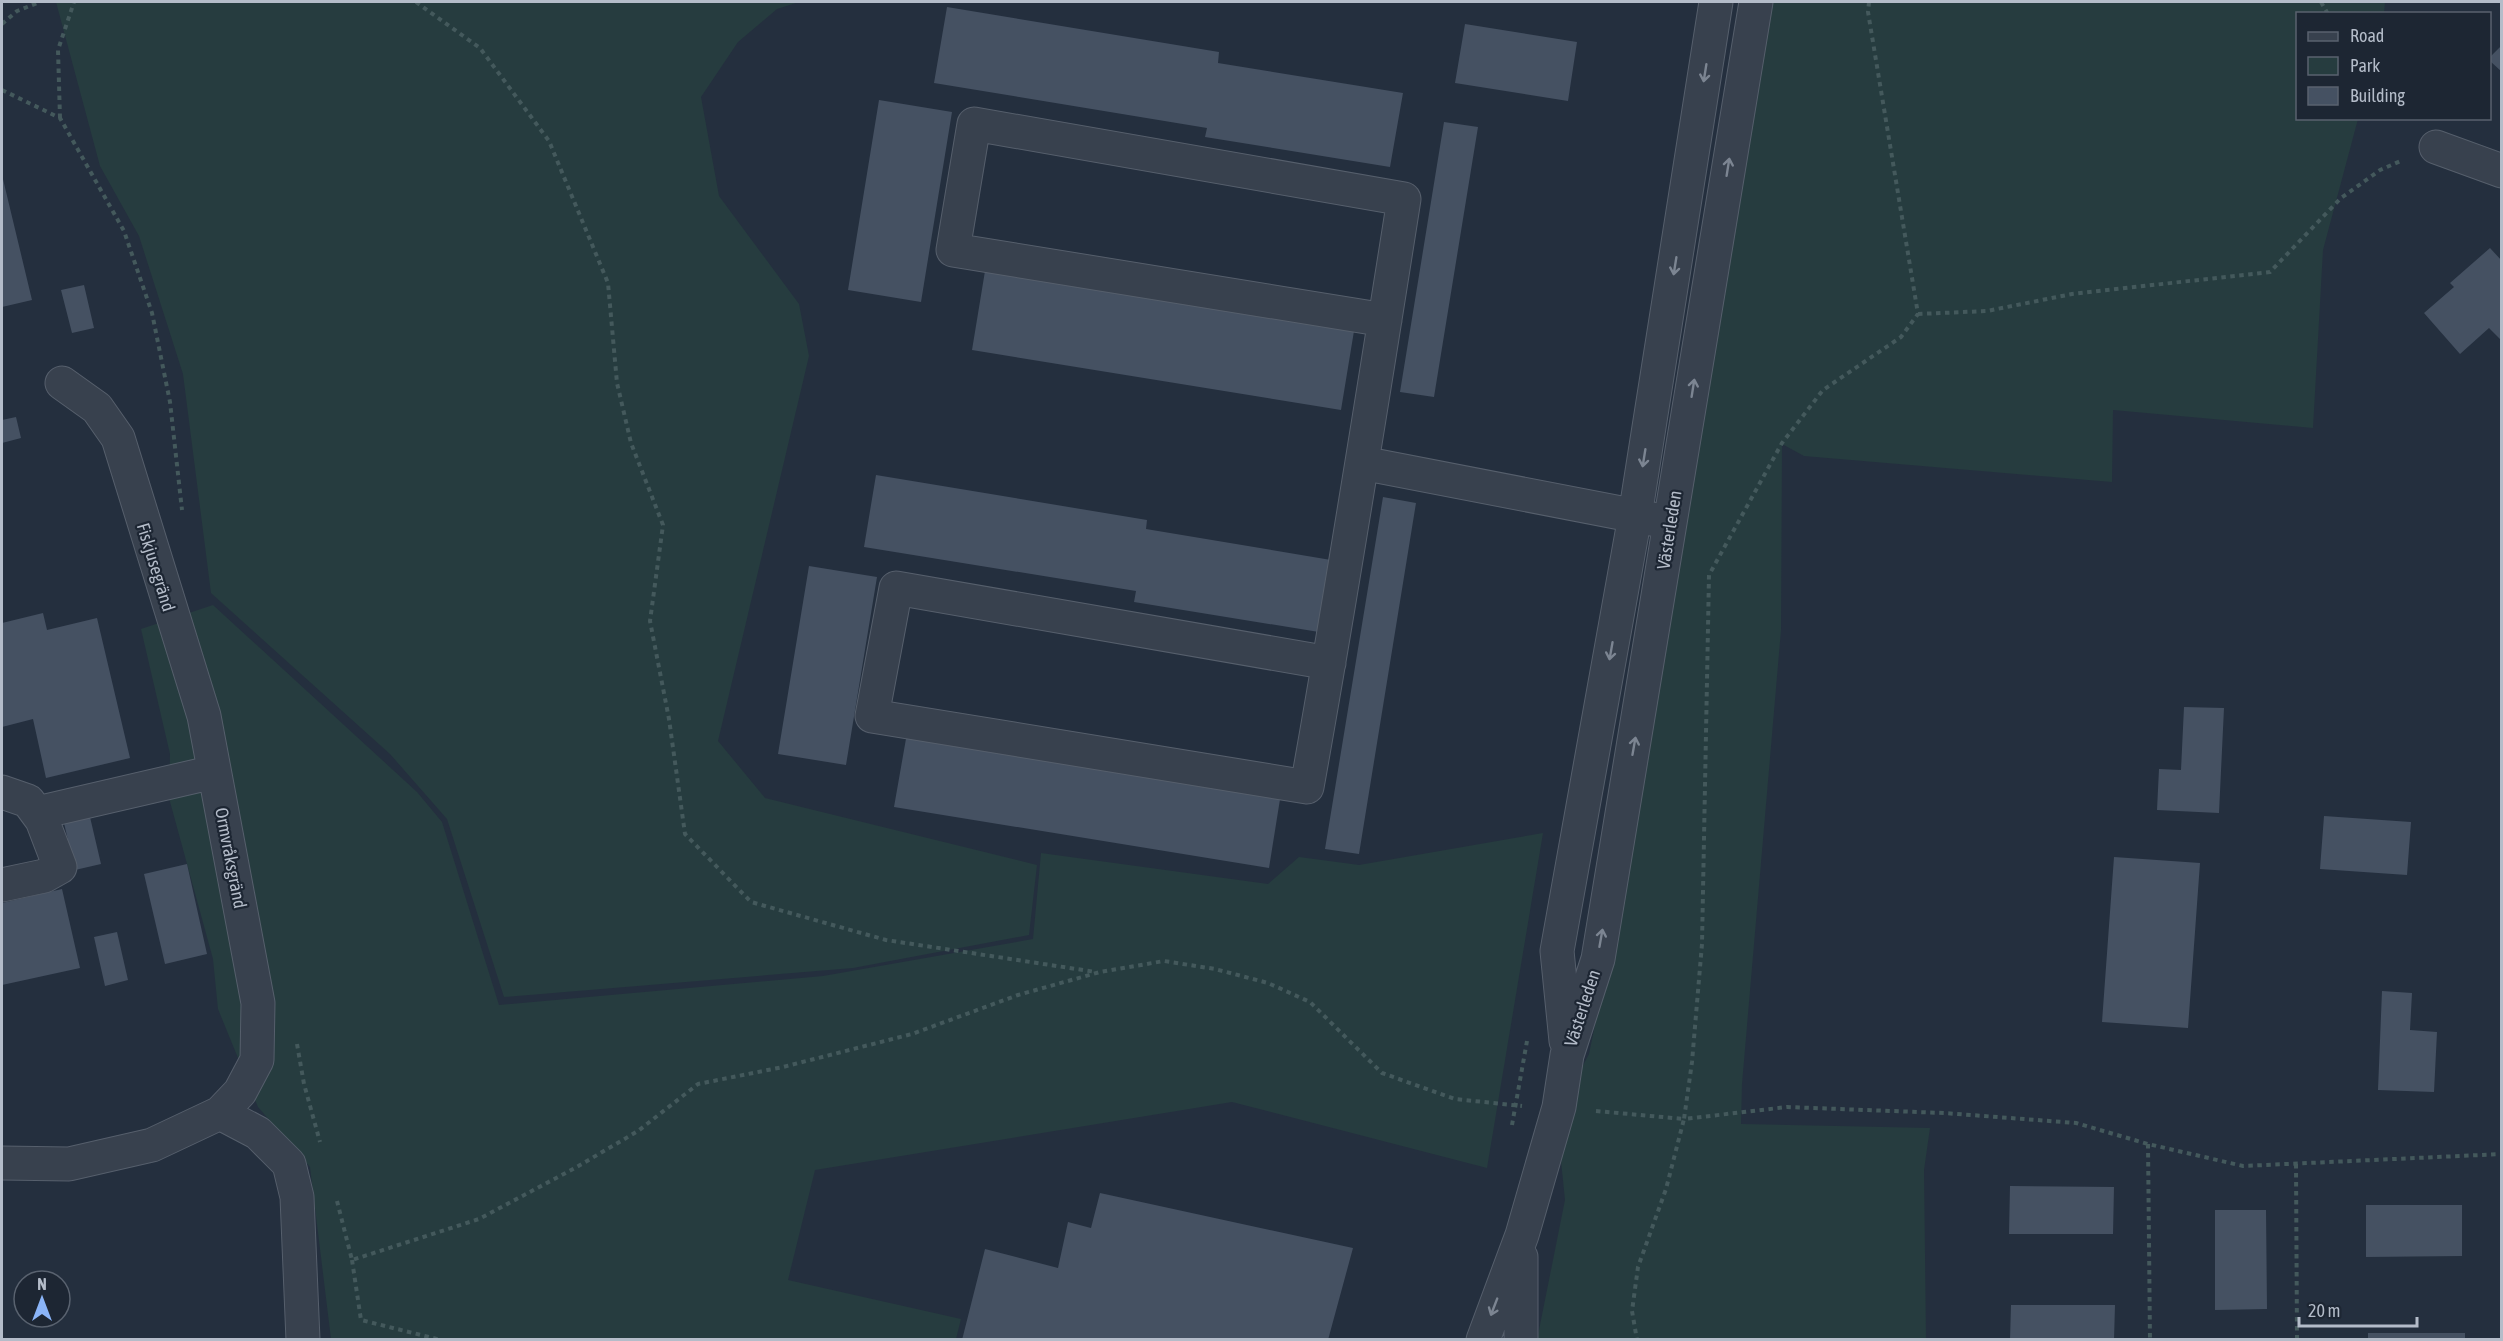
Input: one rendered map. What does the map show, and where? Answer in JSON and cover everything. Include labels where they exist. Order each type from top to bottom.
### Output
[{"type":"street","name":"Västerleden","points":[[1567,1055],[1557,951],[1635,516],[1716,2]]},
{"type":"street","name":"Västerleden","points":[[1483,1340],[1522,1235],[1559,1107],[1567,1055],[1598,959],[1756,2]]},
{"type":"street","points":[[1329,663],[897,588],[872,716],[1307,788],[1329,663],[1362,463],[1385,320],[1404,200],[974,124],[953,250],[1385,320]]},
{"type":"street","points":[[2436,147],[2502,171]]},
{"type":"street","name":"Fiskjusegränd","points":[[62,383],[97,408],[118,438],[204,716],[214,772]]},
{"type":"street","points":[[1362,463],[1671,523]]},
{"type":"street","points":[[37,813],[214,772]]},
{"type":"street","name":"Ormvråksgränd","points":[[214,772],[258,1003],[257,1060],[240,1092],[220,1113]]},
{"type":"street","points":[[2,792],[27,801],[37,813],[42,820],[60,867],[44,876],[2,885]]},
{"type":"street","points":[[2,1163],[69,1164],[152,1145],[220,1113],[258,1133],[290,1164],[297,1197],[303,1340]]},
{"type":"street","name":"Västerleden","points":[[1521,1340],[1522,1235]]},
{"type":"path","points":[[2,24],[17,11],[40,2]]},
{"type":"path","points":[[74,2],[58,50],[60,118],[124,231],[152,313],[170,402],[182,512]]},
{"type":"path","points":[[416,2],[480,48],[549,141],[609,283],[617,383],[631,443],[663,525],[650,621],[669,719],[685,834],[752,902],[886,940],[1100,972]]},
{"type":"path","points":[[1637,1340],[1632,1311],[1638,1266],[1666,1189],[1684,1119],[1692,1062],[1702,944],[1709,575],[1782,443],[1823,390],[1901,337],[1918,314],[1868,12],[1869,2]]},
{"type":"path","points":[[2,90],[60,118]]},
{"type":"path","points":[[1918,314],[1987,311],[2072,294],[2270,272],[2341,198],[2380,170],[2436,147]]},
{"type":"path","points":[[352,1260],[478,1219],[575,1168],[638,1131],[698,1084],[783,1067],[912,1034],[1018,995],[1100,972],[1164,961],[1215,969],[1268,983],[1310,1002],[1382,1072],[1455,1099],[1684,1119],[1787,1107],[1944,1113],[2076,1123],[2148,1144],[2243,1166],[2502,1154]]},
{"type":"path","points":[[296,1041],[304,1084],[322,1147]]},
{"type":"path","points":[[2148,1144],[2150,1340]]},
{"type":"path","points":[[2296,1164],[2297,1340]]},
{"type":"path","points":[[336,1199],[352,1260],[361,1320],[441,1340]]},
{"type":"green space","points":[[56,2],[799,2],[777,9],[738,42],[701,97],[719,196],[799,304],[809,356],[718,741],[765,798],[1037,865],[1029,935],[853,968],[504,997],[447,819],[390,754],[211,593],[183,374],[139,236],[100,166]]},
{"type":"green space","points":[[1769,2],[2385,2],[2384,12],[2296,12],[2296,120],[2358,120],[2323,250],[2313,428],[2113,410],[2112,482],[1804,456],[1782,444],[1781,630],[1742,1084],[1741,1124],[1930,1128],[1924,1170],[1926,1339],[1537,1340],[1565,1200],[1561,1161],[1577,1077],[1589,1054],[1608,962]]},
{"type":"green space","points":[[213,605],[417,792],[442,822],[499,1005],[823,976],[1033,939],[1041,853],[1268,884],[1299,857],[1359,865],[1543,833],[1487,1168],[1232,1102],[815,1170],[788,1280],[961,1319],[956,1339],[331,1339],[310,1167],[258,1107],[218,1009],[213,959],[169,798],[170,754],[141,629]]},
{"type":"building","points":[[947,7],[1219,52],[1218,63],[1403,93],[1390,167],[1205,137],[1207,128],[934,83]]},
{"type":"building","points":[[1465,24],[1577,42],[1568,101],[1455,83]]},
{"type":"building","points":[[2502,45],[2502,72],[2491,62],[2491,56]]},
{"type":"building","points":[[879,100],[952,112],[921,302],[848,290]]},
{"type":"building","points":[[1444,122],[1478,127],[1434,397],[1400,392]]},
{"type":"building","points":[[2,175],[32,300],[2,307]]},
{"type":"building","points":[[2490,248],[2502,261],[2502,341],[2489,328],[2460,354],[2424,313],[2454,287],[2450,283]]},
{"type":"building","points":[[985,271],[1354,331],[1341,410],[972,350]]},
{"type":"building","points":[[84,285],[94,328],[72,333],[61,290]]},
{"type":"building","points":[[16,417],[21,438],[2,443],[2,420]]},
{"type":"building","points":[[876,475],[1147,520],[1146,529],[1331,560],[1319,632],[1134,602],[1136,591],[864,547]]},
{"type":"building","points":[[1383,497],[1416,503],[1359,854],[1325,849]]},
{"type":"building","points":[[809,566],[877,577],[846,765],[778,754]]},
{"type":"building","points":[[43,613],[47,630],[97,618],[130,758],[46,778],[33,719],[2,727],[2,623]]},
{"type":"building","points":[[2184,707],[2224,708],[2219,813],[2157,810],[2159,769],[2181,770]]},
{"type":"building","points":[[907,733],[1281,793],[1269,868],[894,807]]},
{"type":"building","points":[[2324,816],[2411,822],[2407,875],[2320,869]]},
{"type":"building","points":[[90,817],[101,864],[75,870],[64,823]]},
{"type":"building","points":[[2114,857],[2200,863],[2188,1028],[2102,1022]]},
{"type":"building","points":[[187,864],[207,954],[165,964],[144,874]]},
{"type":"building","points":[[62,889],[80,968],[2,985],[2,903]]},
{"type":"building","points":[[117,932],[128,980],[105,986],[94,937]]},
{"type":"building","points":[[2382,991],[2412,993],[2410,1030],[2437,1032],[2434,1092],[2378,1090]]},
{"type":"building","points":[[2010,1186],[2114,1187],[2113,1234],[2009,1234]]},
{"type":"building","points":[[1100,1193],[1353,1248],[1328,1340],[962,1340],[985,1249],[1058,1268],[1068,1222],[1091,1228]]},
{"type":"building","points":[[2366,1205],[2462,1205],[2462,1256],[2366,1257]]},
{"type":"building","points":[[2215,1210],[2266,1210],[2267,1309],[2215,1310]]},
{"type":"building","points":[[2011,1305],[2115,1305],[2114,1340],[2010,1340]]},
{"type":"building","points":[[2368,1333],[2465,1333],[2465,1340],[2368,1340]]}]
